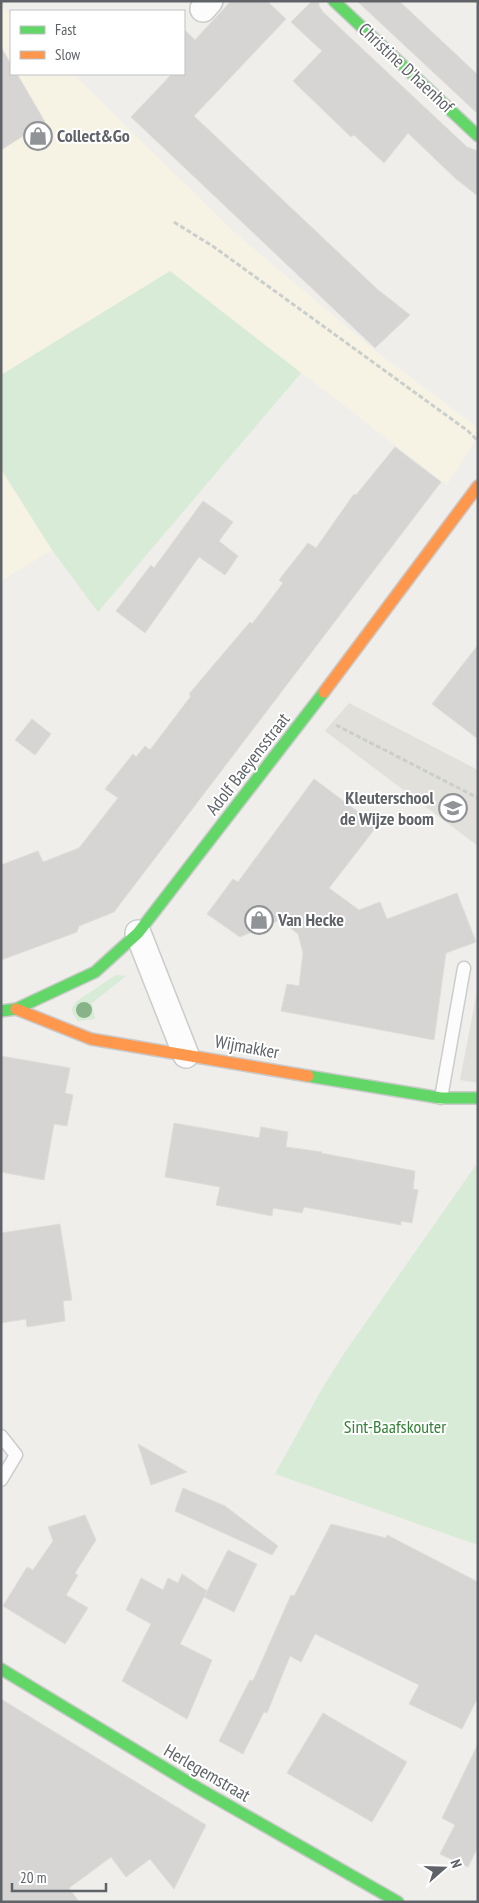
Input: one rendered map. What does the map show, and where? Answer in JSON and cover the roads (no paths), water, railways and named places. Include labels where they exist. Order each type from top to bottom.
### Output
[{"type":"street","name":"Christine D'haenhof","points":[[334,1],[478,136]]},
{"type":"street","name":"Adolf Baeyensstraat","points":[[1,1011],[16,1009],[95,972],[138,933],[310,711],[478,486]]},
{"type":"street","points":[[138,933],[186,1055]]},
{"type":"street","name":"Wijmakker","points":[[16,1009],[91,1040],[441,1098],[478,1098]]},
{"type":"street","name":"Herlegemstraat","points":[[1,1669],[158,1766],[398,1902]]},
{"type":"lane","points":[[441,1098],[464,968]]},
{"type":"lane","points":[[1,1436],[16,1455],[1,1480]]},
{"type":"place","name":"Collect&Go","points":[[38,136]]},
{"type":"place","name":"Kleuterschool de Wijze boom","points":[[453,808]]},
{"type":"place","name":"Van Hecke","points":[[259,920]]},
{"type":"park label","name":"Sint-Baafskouter","points":[[395,1427]]}]
